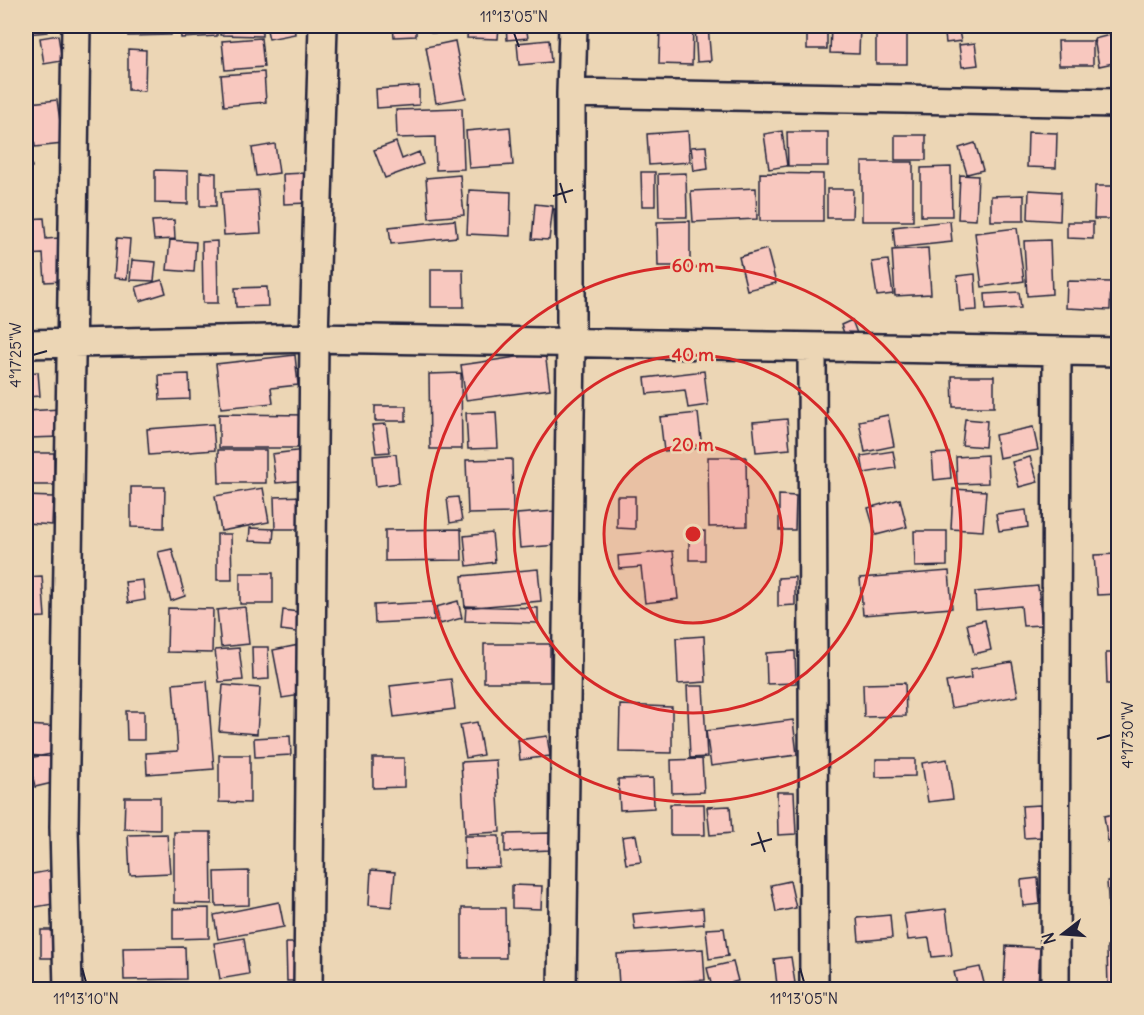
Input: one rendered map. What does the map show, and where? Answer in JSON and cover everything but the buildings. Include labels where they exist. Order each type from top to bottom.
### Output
[{"type":"street","points":[[68,990],[64,827],[76,26]]},
{"type":"street","points":[[308,990],[315,338],[323,26]]},
{"type":"street","points":[[562,990],[573,26]]},
{"type":"street","points":[[571,93],[1119,103]]},
{"type":"street","points":[[26,344],[315,338],[1119,352]]},
{"type":"street","points":[[812,346],[814,990]]},
{"type":"street","points":[[1055,990],[1057,351]]}]
